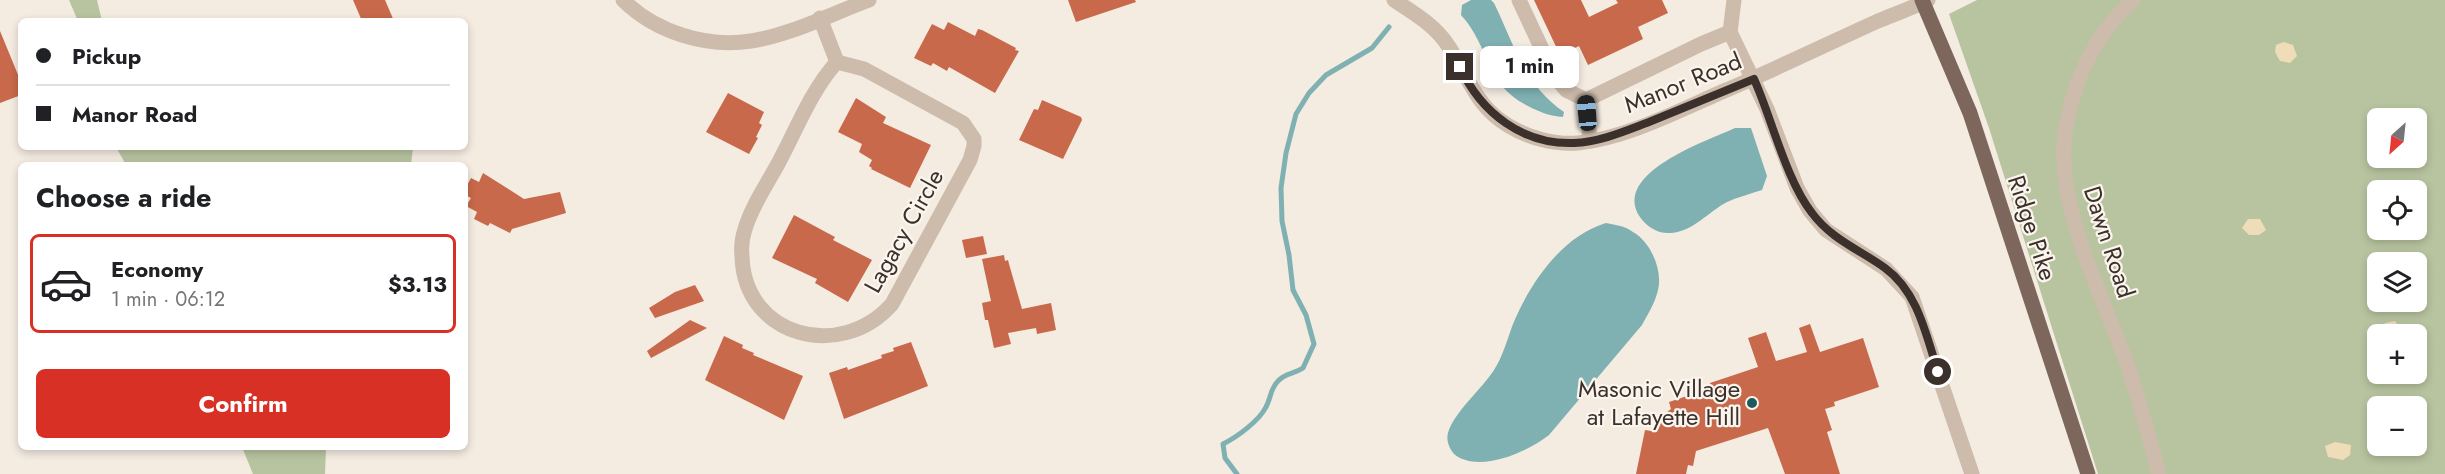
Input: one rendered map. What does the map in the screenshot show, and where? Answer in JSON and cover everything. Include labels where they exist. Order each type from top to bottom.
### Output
[{"type":"main road","name":"Ridge Pike","points":[[1924,1],[1970,113],[2088,474]]},
{"type":"street","points":[[623,0],[648,20],[672,32],[718,42],[764,38],[869,0]]},
{"type":"street","name":"Manor Road","points":[[1394,0],[1441,36],[1473,92],[1500,120],[1519,131],[1547,141],[1562,143],[1590,141],[1621,133],[1754,79],[1924,1]]},
{"type":"street","points":[[1519,0],[1555,77],[1566,90],[1586,100]]},
{"type":"street","points":[[1734,0],[1730,32],[1754,79],[1797,188],[1810,211],[1839,239],[1887,269],[1912,297],[1972,474]]},
{"type":"street","name":"Dawn Road","points":[[2133,0],[2102,35],[2084,68],[2067,124],[2066,188],[2076,228],[2133,381],[2159,474]]},
{"type":"street","points":[[820,18],[837,62]]},
{"type":"street","points":[[1586,100],[1730,32]]},
{"type":"street","name":"Lagacy Circle","points":[[837,62],[864,69],[958,119],[971,132],[974,146],[970,160],[892,304],[878,318],[861,329],[843,335],[823,337],[791,329],[763,309],[754,298],[744,272],[742,244],[750,217],[820,85],[837,62]]},
{"type":"street","points":[[1586,100],[1590,141]]},
{"type":"green space","points":[[69,0],[97,0],[101,18],[77,18]]},
{"type":"green space","points":[[1977,0],[2445,0],[2445,474],[2098,474],[1989,128],[1949,14]]},
{"type":"green space","points":[[118,150],[413,150],[411,162],[124,162]]},
{"type":"green space","points":[[243,450],[326,450],[325,474],[253,474]]},
{"type":"sand","points":[[2284,42],[2293,45],[2297,56],[2290,63],[2280,61],[2275,52],[2276,45]]},
{"type":"sand","points":[[2248,219],[2260,219],[2266,230],[2259,235],[2249,235],[2242,228]]},
{"type":"sand","points":[[2395,321],[2397,324],[2384,324]]},
{"type":"sand","points":[[2335,442],[2351,445],[2350,455],[2343,460],[2328,457],[2325,446]]},
{"type":"water","points":[[1471,0],[1491,0],[1494,3],[1522,63],[1539,89],[1564,112],[1563,117],[1549,115],[1532,108],[1503,87],[1489,65],[1471,27],[1461,15],[1462,5]]},
{"type":"water","points":[[1735,128],[1751,128],[1767,176],[1762,190],[1727,202],[1694,225],[1679,232],[1662,232],[1646,224],[1640,217],[1635,201],[1639,186],[1650,173],[1685,150]]},
{"type":"water","points":[[1606,223],[1627,228],[1639,237],[1650,250],[1657,266],[1658,290],[1642,325],[1549,435],[1540,442],[1516,454],[1489,461],[1464,460],[1454,454],[1447,438],[1451,425],[1497,365],[1520,308],[1538,277],[1575,238]]},
{"type":"building","points":[[353,0],[385,0],[393,18],[361,18]]},
{"type":"building","points":[[1068,0],[1135,0],[1136,2],[1076,22]]},
{"type":"building","points":[[1534,0],[1581,0],[1589,17],[1618,3],[1616,0],[1662,0],[1668,13],[1638,27],[1643,39],[1588,65],[1579,46],[1560,55]]},
{"type":"building","points":[[948,22],[975,36],[978,29],[982,30],[1019,51],[995,93],[949,67],[947,71],[933,63],[931,66],[914,58],[932,24],[944,30]]},
{"type":"building","points":[[0,31],[18,75],[18,96],[0,103]]},
{"type":"building","points":[[728,93],[764,112],[759,123],[762,125],[756,137],[758,138],[749,154],[706,132]]},
{"type":"building","points":[[856,98],[886,117],[883,123],[931,145],[910,188],[871,169],[869,166],[872,160],[859,152],[862,144],[838,132]]},
{"type":"building","points":[[1042,100],[1081,117],[1082,120],[1063,159],[1019,140],[1034,109],[1038,110]]},
{"type":"building","points":[[483,173],[524,199],[560,192],[566,213],[512,229],[510,233],[490,223],[488,226],[474,219],[477,212],[468,207],[471,198],[468,196],[468,184],[471,178],[479,182]]},
{"type":"building","points":[[794,215],[835,237],[833,240],[872,260],[848,302],[815,283],[817,279],[772,258]]},
{"type":"building","points":[[983,236],[987,254],[966,258],[962,240]]},
{"type":"building","points":[[1004,255],[1005,261],[1008,260],[1022,309],[1051,303],[1056,330],[1037,334],[1036,328],[1008,333],[1011,344],[994,348],[982,303],[991,301],[982,259]]},
{"type":"building","points":[[695,285],[704,301],[655,318],[649,308],[675,292]]},
{"type":"building","points":[[690,320],[707,328],[651,358],[647,351]]},
{"type":"building","name":"Masonic Village at Lafayette Hill","points":[[1810,324],[1820,352],[1863,338],[1879,387],[1834,402],[1835,406],[1825,409],[1832,430],[1827,432],[1840,474],[1785,474],[1768,428],[1696,451],[1693,466],[1688,465],[1686,474],[1636,474],[1645,430],[1651,431],[1659,418],[1671,409],[1669,402],[1711,388],[1710,383],[1758,367],[1748,338],[1766,332],[1776,361],[1807,352],[1799,328]]},
{"type":"building","points":[[724,336],[743,345],[742,348],[754,353],[753,355],[803,376],[784,420],[705,380]]},
{"type":"building","points":[[911,342],[928,386],[844,419],[829,373],[847,367],[848,370],[882,358],[881,355],[894,351],[893,348]]},
{"type":"waterway","points":[[1237,474],[1225,458],[1223,444],[1241,433],[1258,418],[1266,407],[1275,384],[1284,376],[1303,368],[1314,344],[1306,315],[1293,290],[1282,221],[1281,188],[1286,153],[1296,114],[1309,93],[1326,75],[1372,48],[1389,27]]},
{"type":"place","name":"Masonic Village at Lafayette Hill","points":[[1752,403]]},
{"type":"route","points":[[1460,67],[1482,104],[1507,125],[1532,137],[1562,143],[1590,141],[1621,133],[1754,79],[1803,201],[1827,230],[1887,269],[1905,288],[1912,297],[1938,372]]}]
